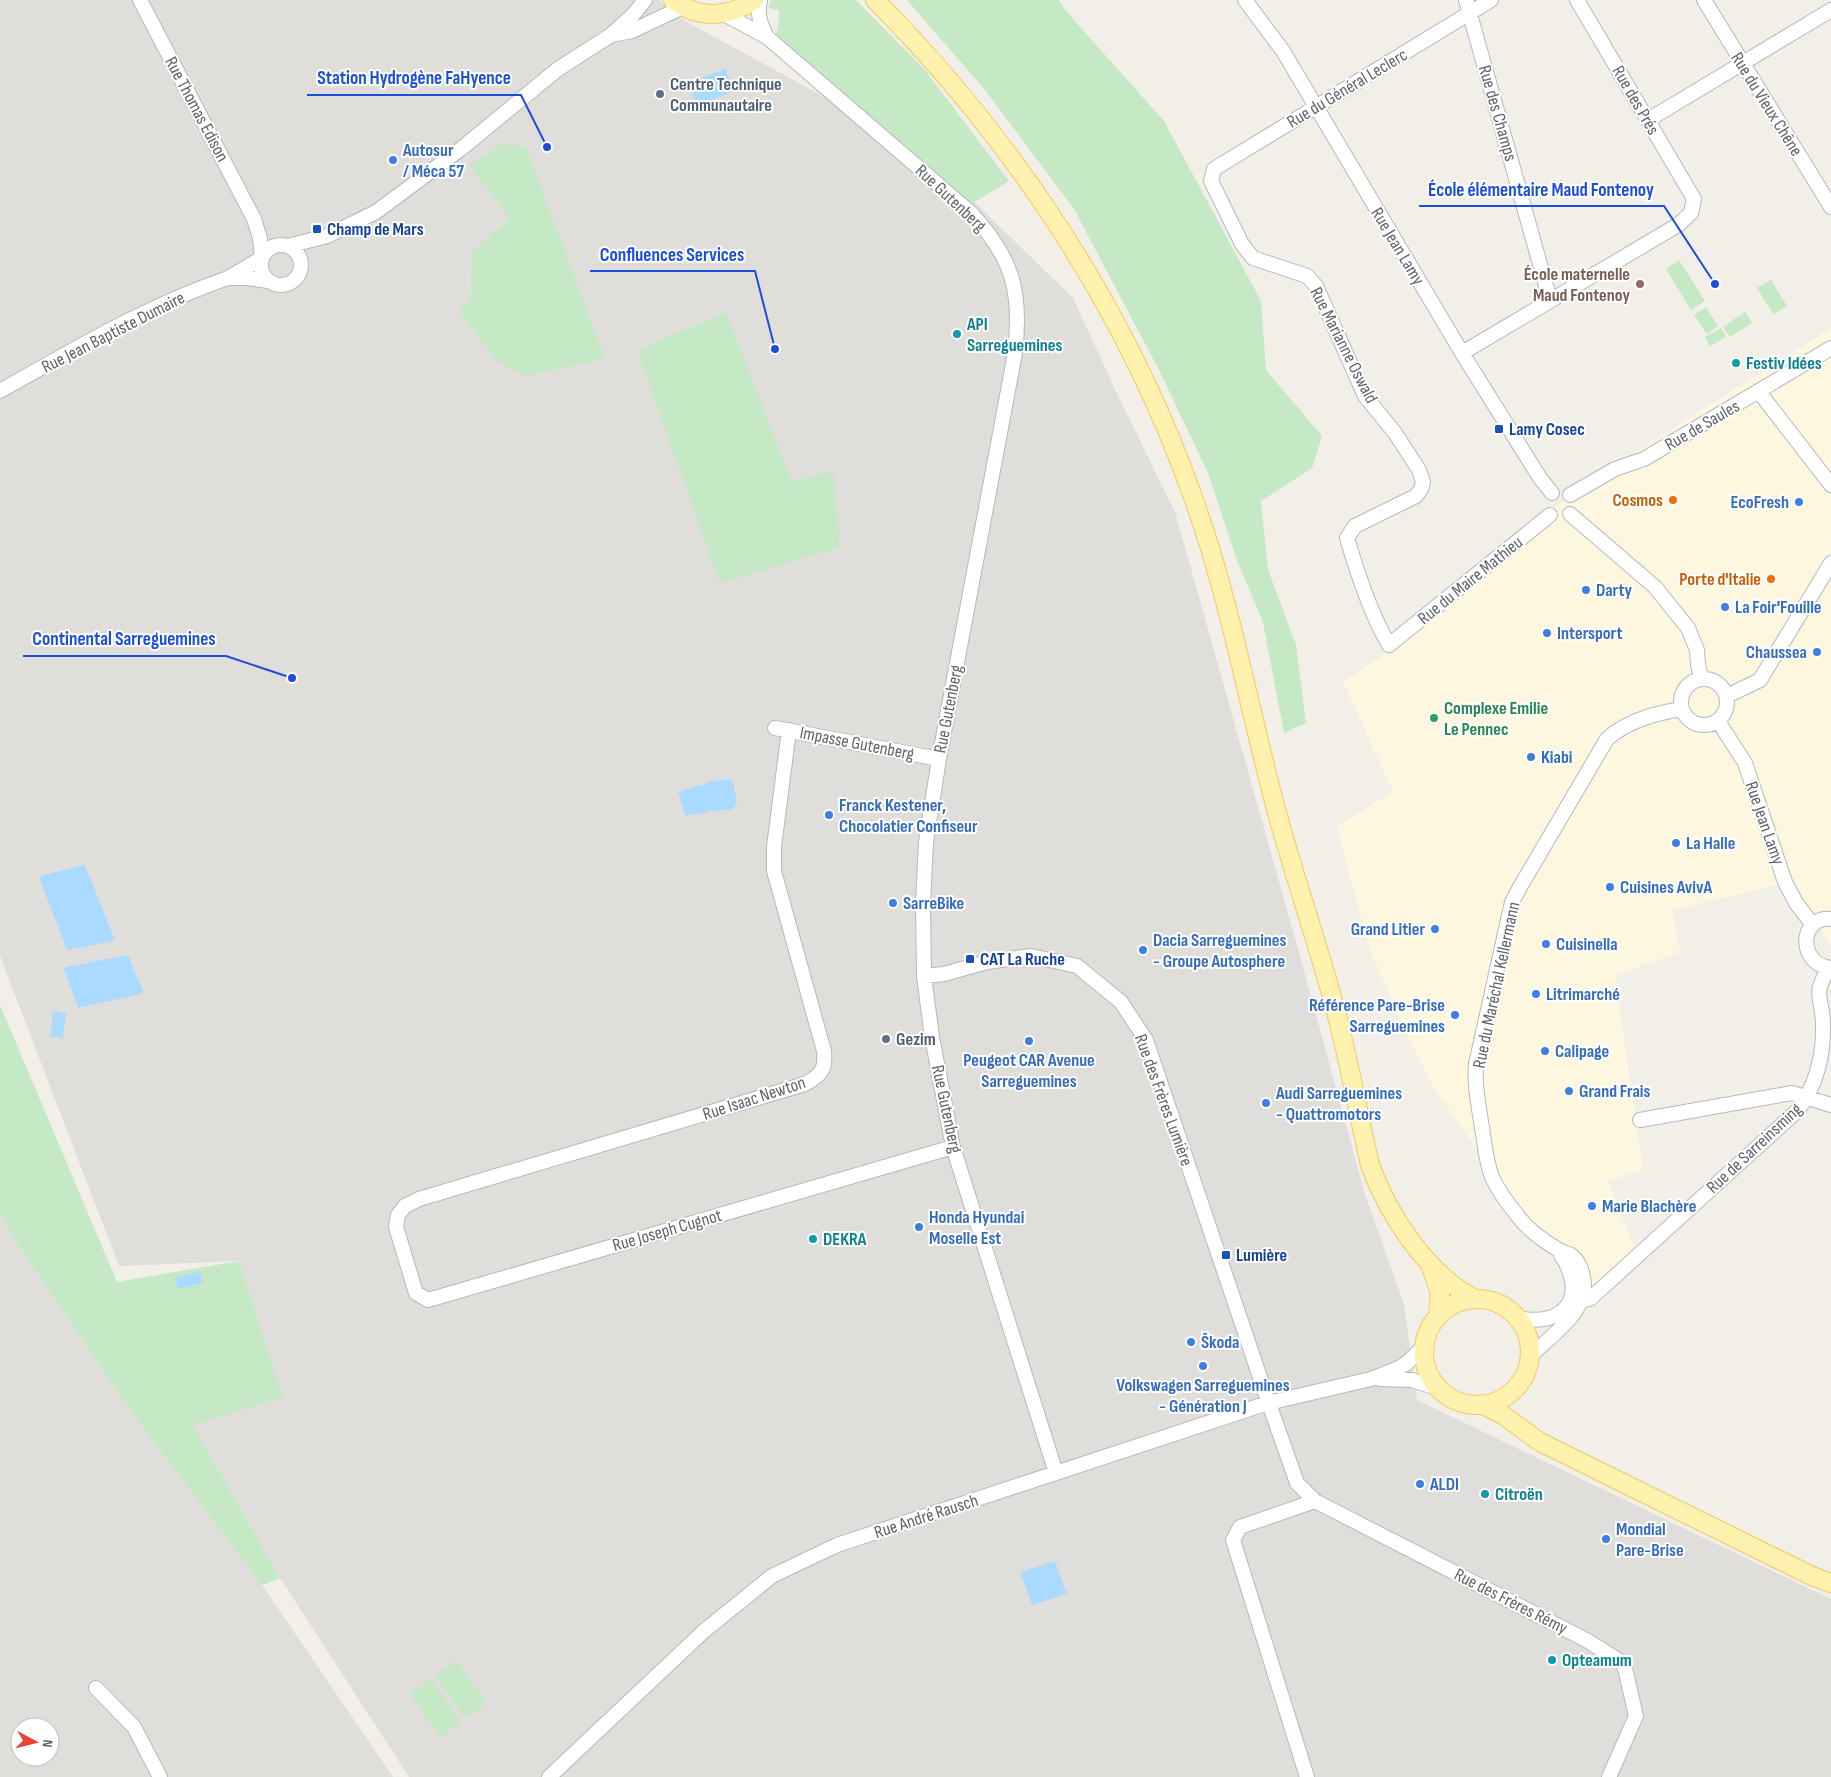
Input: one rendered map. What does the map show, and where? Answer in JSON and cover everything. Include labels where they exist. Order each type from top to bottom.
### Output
[{"type":"main road","points":[[678,4],[703,14],[724,14],[745,7],[754,0]]},
{"type":"main road","points":[[875,0],[951,82],[1035,190],[1089,274],[1130,350],[1150,392],[1193,496],[1220,581],[1276,812],[1335,1008],[1370,1165],[1378,1188],[1410,1240],[1428,1261],[1452,1285],[1473,1298]]},
{"type":"main road","points":[[1428,1261],[1440,1293],[1438,1315]]},
{"type":"main road","points":[[1483,1405],[1502,1399],[1517,1387],[1528,1367],[1530,1356],[1529,1342],[1518,1318],[1509,1309],[1498,1302],[1473,1298],[1454,1303],[1438,1315],[1431,1324],[1424,1346],[1424,1357],[1426,1368],[1437,1388],[1449,1397],[1463,1403],[1483,1405],[1504,1415],[1540,1442],[1812,1576],[1831,1583]]},
{"type":"main road","points":[[1517,1387],[1516,1408],[1523,1430]]},
{"type":"street","name":"Rue Thomas Edison","points":[[140,0],[254,219],[260,238],[262,258]]},
{"type":"street","points":[[327,236],[311,250],[301,266],[297,278],[286,285],[280,286],[268,281],[261,270],[262,258],[270,248],[327,236],[376,212],[462,148],[558,69],[611,35],[633,16],[645,0]]},
{"type":"street","points":[[760,0],[759,18],[767,37]]},
{"type":"street","name":"Rue du Général Leclerc","points":[[1212,182],[1214,169],[1333,97],[1468,6],[1490,0]]},
{"type":"street","name":"Rue des Prés","points":[[1550,300],[1678,225],[1691,213],[1694,199],[1577,0]]},
{"type":"street","name":"Rue du Vieux Chêne","points":[[1704,0],[1831,207]]},
{"type":"street","name":"Rue Jean Lamy","points":[[1247,1],[1283,51],[1462,353],[1540,478],[1552,493]]},
{"type":"street","points":[[611,35],[632,31],[678,4]]},
{"type":"street","name":"Rue des Champs","points":[[1468,6],[1550,300]]},
{"type":"street","points":[[1648,120],[1831,10]]},
{"type":"street","name":"Rue Gutenberg","points":[[724,14],[767,37],[971,213],[995,242],[1012,276],[1018,313],[1015,353],[939,760],[926,842],[923,904],[924,976],[932,1037],[954,1147],[1056,1473]]},
{"type":"street","name":"Rue Marianne Oswald","points":[[1212,182],[1242,244],[1253,258],[1307,276],[1316,286],[1365,396],[1395,433],[1419,470],[1423,482],[1416,496],[1355,526],[1347,538],[1373,612],[1389,645]]},
{"type":"street","name":"Rue Thomas Edison","points":[[254,219],[268,236],[285,246]]},
{"type":"street","points":[[285,246],[298,254],[301,266]]},
{"type":"street","name":"Rue Jean Baptiste Dumaire","points":[[0,391],[138,314],[228,278],[262,258]]},
{"type":"street","name":"Rue Jean Baptiste Dumaire","points":[[228,278],[268,281]]},
{"type":"street","points":[[1462,353],[1550,300]]},
{"type":"street","name":"Rue de Saules","points":[[1570,495],[1615,469],[1644,459],[1831,348]]},
{"type":"street","points":[[1759,392],[1831,485]]},
{"type":"street","points":[[1558,490],[1570,495],[1573,507],[1570,514],[1564,518],[1555,518],[1550,514],[1546,508],[1546,500],[1552,493],[1558,490]]},
{"type":"street","name":"Rue du Maire Mathieu","points":[[1389,645],[1550,514]]},
{"type":"street","points":[[1570,514],[1654,587],[1688,628],[1698,650],[1701,678]]},
{"type":"street","points":[[1727,696],[1760,680],[1831,562]]},
{"type":"street","points":[[1701,678],[1719,683],[1727,696],[1727,707],[1718,721],[1704,725],[1695,724],[1687,718],[1682,709],[1681,699],[1684,689],[1691,682],[1701,678]]},
{"type":"street","name":"Rue du Maréchal Kellermann","points":[[1581,1301],[1584,1286],[1582,1271],[1572,1256],[1558,1250],[1526,1226],[1493,1178],[1488,1164],[1477,1090],[1476,1064],[1512,902],[1520,886],[1606,739],[1616,730],[1628,724],[1663,712],[1682,709]]},
{"type":"street","name":"Rue Jean Lamy","points":[[1718,721],[1745,763],[1785,882],[1796,903],[1813,925]]},
{"type":"street","name":"Impasse Gutenberg","points":[[782,729],[939,760]]},
{"type":"street","name":"Rue Isaac Newton","points":[[406,1260],[396,1227],[398,1216],[405,1206],[419,1199],[806,1084],[819,1076],[825,1062],[824,1051],[774,872],[782,729]]},
{"type":"street","points":[[1640,1120],[1792,1093],[1808,1098],[1813,1088],[1819,1065],[1822,1040],[1823,1022],[1818,994],[1820,984],[1830,968],[1815,962],[1806,948],[1806,938],[1813,925],[1821,920],[1831,919]]},
{"type":"street","name":"Rue des Frères Lumière","points":[[924,976],[944,974],[986,962],[1031,956],[1077,966],[1120,1002],[1146,1040],[1268,1403]]},
{"type":"street","name":"Rue de Sarreinsming","points":[[1530,1356],[1566,1323],[1577,1310],[1581,1301],[1591,1298],[1797,1112],[1808,1098],[1831,1105]]},
{"type":"street","name":"Rue Joseph Cugnot","points":[[406,1260],[416,1292],[428,1300],[954,1147]]},
{"type":"street","name":"Rue du Maréchal Kellermann","points":[[1518,1318],[1538,1321],[1545,1320],[1560,1313],[1567,1305],[1573,1284],[1572,1274],[1558,1250]]},
{"type":"street","name":"Rue André Rausch","points":[[549,1777],[704,1630],[772,1576],[837,1545],[1268,1403],[1371,1379],[1399,1368],[1407,1363],[1424,1346]]},
{"type":"street","name":"Rue André Rausch","points":[[1371,1379],[1412,1380],[1437,1388]]},
{"type":"street","name":"Rue des Frères Rémy","points":[[1268,1403],[1297,1483],[1314,1501],[1588,1641],[1624,1664],[1636,1716],[1609,1777]]},
{"type":"street","points":[[1307,1777],[1233,1540],[1240,1527],[1314,1501]]},
{"type":"street","points":[[96,1688],[134,1727],[160,1777]]},
{"type":"shaded area","points":[[0,0],[660,0],[685,21],[920,149],[1073,298],[1119,398],[1175,512],[1365,1195],[1404,1304],[1417,1400],[1831,1599],[1831,1777],[409,1777],[280,1578],[193,1425],[239,1261],[119,1266],[0,956]]},
{"type":"shaded area","points":[[1831,328],[1831,946],[1793,881],[1672,910],[1680,952],[1616,975],[1643,1170],[1608,1181],[1638,1259],[1598,1306],[1526,1226],[1488,1164],[1435,1090],[1403,1026],[1368,944],[1337,827],[1393,791],[1343,682],[1391,650],[1557,506],[1628,457]]},
{"type":"shaded area","points":[[0,1212],[11,1234],[134,1416],[262,1585],[393,1777],[0,1777]]},
{"type":"green space","points":[[771,0],[856,0],[924,69],[1009,181],[968,206],[776,36],[779,10],[768,8]]},
{"type":"green space","points":[[907,0],[1059,0],[1065,10],[1164,121],[1261,301],[1266,370],[1322,436],[1312,468],[1261,501],[1268,570],[1296,645],[1306,723],[1284,733],[1263,622],[1236,558],[1208,473],[1159,370],[1074,209],[985,90]]},
{"type":"green space","points":[[502,144],[526,147],[605,359],[524,376],[495,359],[459,310],[471,298],[472,253],[510,218],[470,166]]},
{"type":"green space","points":[[1679,260],[1705,301],[1691,310],[1666,269]]},
{"type":"green space","points":[[1771,280],[1787,306],[1773,314],[1757,288]]},
{"type":"green space","points":[[1706,307],[1718,326],[1707,334],[1694,315]]},
{"type":"green space","points":[[1745,312],[1752,323],[1730,337],[1723,327]]},
{"type":"green space","points":[[726,313],[792,482],[833,471],[840,547],[720,583],[637,350]]},
{"type":"green space","points":[[1721,328],[1726,337],[1710,346],[1705,337]]},
{"type":"green space","points":[[0,1005],[117,1282],[239,1261],[283,1397],[193,1425],[280,1578],[262,1585],[134,1416],[11,1234],[0,1212]]},
{"type":"green space","points":[[456,1660],[487,1703],[465,1718],[435,1675]]},
{"type":"green space","points":[[431,1679],[461,1722],[440,1737],[410,1694]]},
{"type":"water","points":[[725,69],[734,89],[701,105],[697,104],[689,89],[690,82]]},
{"type":"water","points":[[730,779],[733,781],[737,803],[733,809],[711,810],[685,816],[678,792],[699,785],[705,786],[706,782]]},
{"type":"water","points":[[85,865],[114,938],[113,941],[67,950],[39,877]]},
{"type":"water","points":[[128,955],[143,991],[141,994],[78,1008],[64,969],[66,967]]},
{"type":"water","points":[[53,1011],[66,1013],[63,1038],[50,1037]]},
{"type":"water","points":[[200,1271],[203,1283],[178,1289],[175,1278]]},
{"type":"water","points":[[1055,1561],[1067,1594],[1032,1605],[1020,1572]]},
{"type":"place","name":"Centre Technique Communautaire","points":[[660,94]]},
{"type":"place","name":"Station Hydrogène FaHyence","points":[[547,147]]},
{"type":"place","name":"Autosur / Méca 57","points":[[393,160]]},
{"type":"place","name":"Champ de Mars","points":[[317,229]]},
{"type":"place","name":"École maternelle Maud Fontenoy","points":[[1640,284]]},
{"type":"place","name":"École élémentaire Maud Fontenoy","points":[[1715,284]]},
{"type":"place","name":"API Sarreguemines","points":[[957,334]]},
{"type":"place","name":"Confluences Services","points":[[775,349]]},
{"type":"place","name":"Festiv Idées","points":[[1736,363]]},
{"type":"place","name":"Lamy Cosec","points":[[1499,429]]},
{"type":"place","name":"Cosmos","points":[[1673,500]]},
{"type":"place","name":"EcoFresh","points":[[1799,502]]},
{"type":"place","name":"Porte d'Italie","points":[[1771,579]]},
{"type":"place","name":"Darty","points":[[1586,590]]},
{"type":"place","name":"La Foir'Fouille","points":[[1725,607]]},
{"type":"place","name":"Intersport","points":[[1547,633]]},
{"type":"place","name":"Chaussea","points":[[1817,652]]},
{"type":"place","name":"Continental Sarreguemines","points":[[292,678]]},
{"type":"place","name":"Complexe Emilie Le Pennec","points":[[1434,718]]},
{"type":"place","name":"Kiabi","points":[[1531,757]]},
{"type":"place","name":"Franck Kestener, Chocolatier Confiseur","points":[[829,815]]},
{"type":"place","name":"La Halle","points":[[1676,843]]},
{"type":"place","name":"Cuisines AvivA","points":[[1610,887]]},
{"type":"place","name":"SarreBike","points":[[893,903]]},
{"type":"place","name":"Grand Litier","points":[[1435,929]]},
{"type":"place","name":"Cuisinella","points":[[1546,944]]},
{"type":"place","name":"Dacia Sarreguemines - Groupe Autosphere","points":[[1143,950]]},
{"type":"place","name":"CAT La Ruche","points":[[970,959]]},
{"type":"place","name":"Litrimarché","points":[[1536,994]]},
{"type":"place","name":"Référence Pare-Brise Sarreguemines","points":[[1455,1015]]},
{"type":"place","name":"Gezim","points":[[886,1039]]},
{"type":"place","name":"Peugeot CAR Avenue Sarreguemines","points":[[1029,1041]]},
{"type":"place","name":"Calipage","points":[[1545,1051]]},
{"type":"place","name":"Grand Frais","points":[[1569,1091]]},
{"type":"place","name":"Audi Sarreguemines - Quattromotors","points":[[1266,1103]]},
{"type":"place","name":"Marie Blachère","points":[[1592,1206]]},
{"type":"place","name":"Honda Hyundai Moselle Est","points":[[919,1227]]},
{"type":"place","name":"DEKRA","points":[[813,1239]]},
{"type":"place","name":"Lumière","points":[[1226,1255]]},
{"type":"place","name":"Škoda","points":[[1191,1342]]},
{"type":"place","name":"Volkswagen Sarreguemines - Génération J","points":[[1203,1366]]},
{"type":"place","name":"ALDI","points":[[1420,1484]]},
{"type":"place","name":"Citroën","points":[[1485,1494]]},
{"type":"place","name":"Mondial Pare-Brise","points":[[1606,1539]]},
{"type":"place","name":"Opteamum","points":[[1552,1660]]}]
